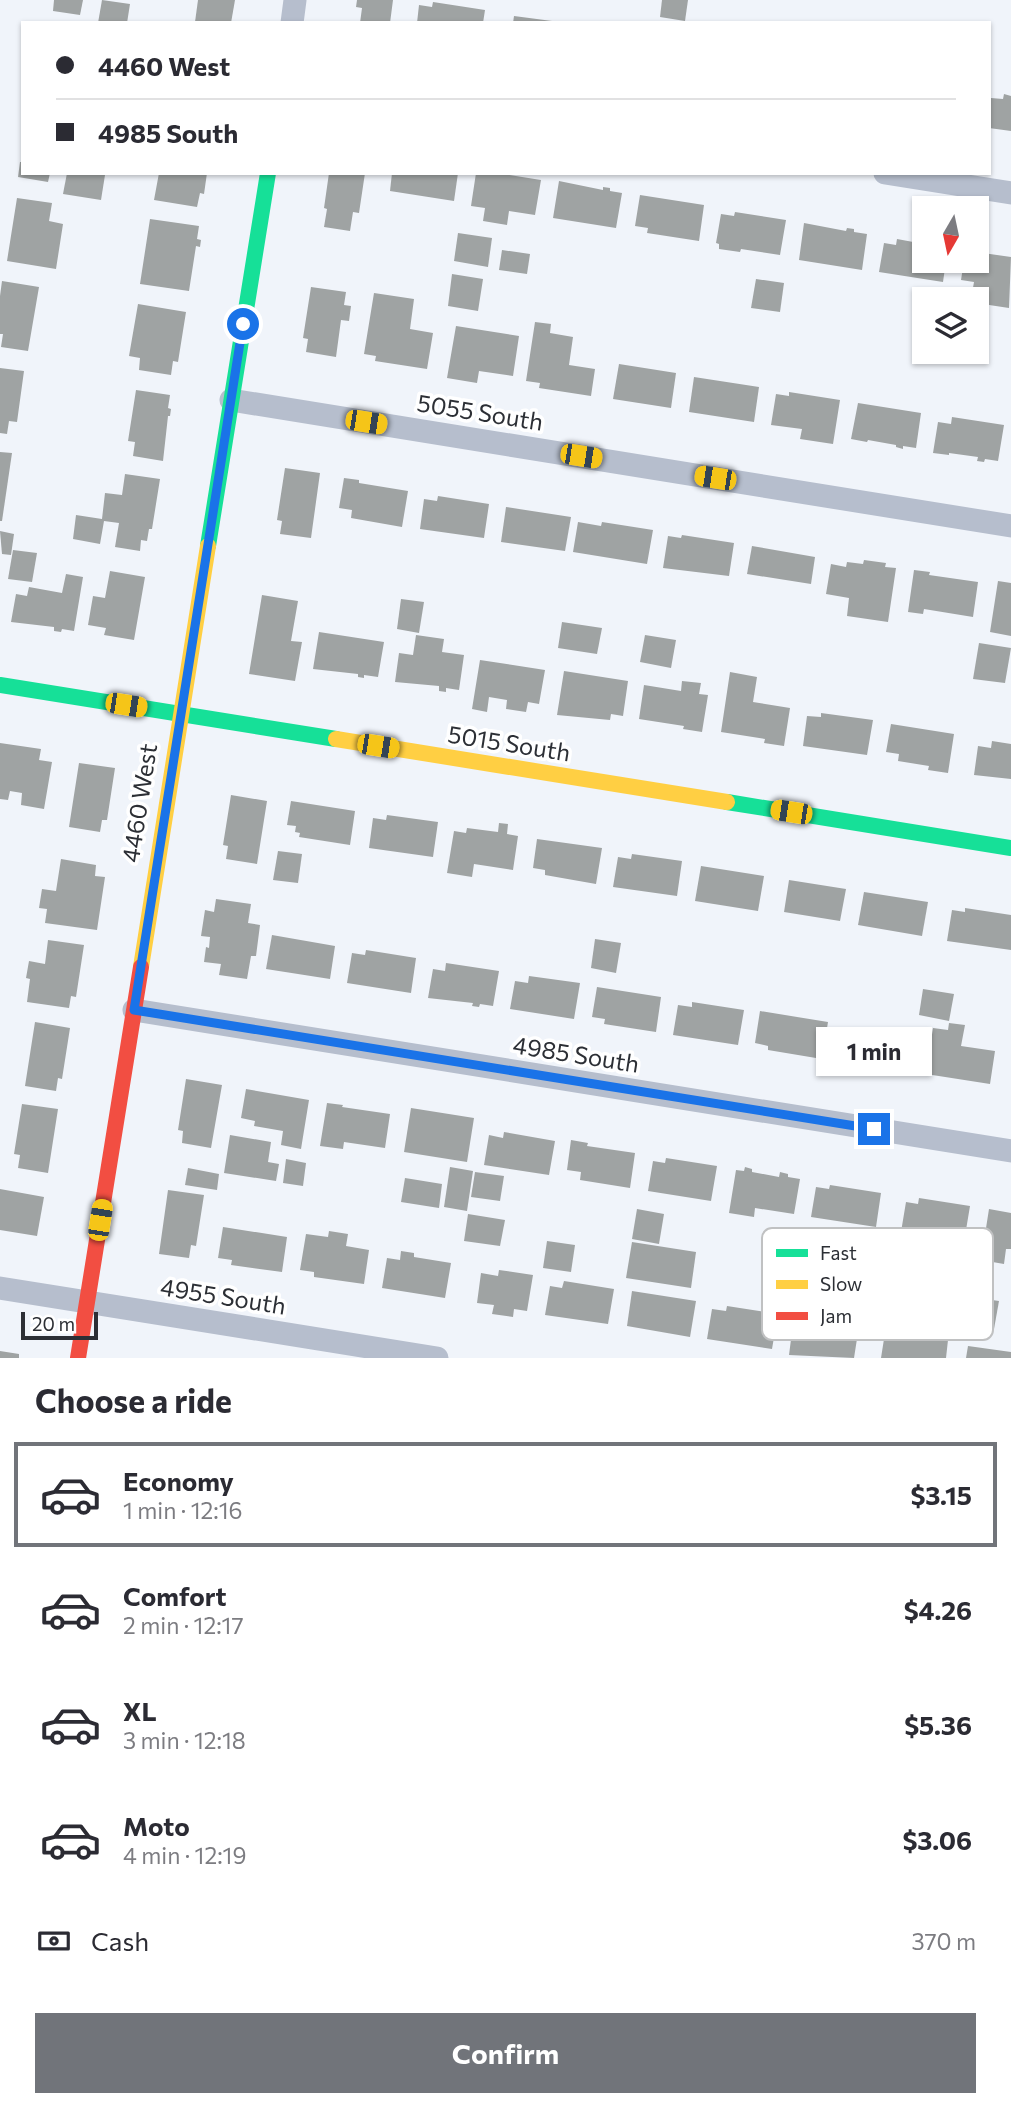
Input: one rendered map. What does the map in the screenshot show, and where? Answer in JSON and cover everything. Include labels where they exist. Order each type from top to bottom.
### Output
[{"type":"street","points":[[292,21],[295,0]]},
{"type":"street","name":"4460 West","points":[[78,1358],[268,175]]},
{"type":"street","points":[[898,175],[1011,193]]},
{"type":"street","name":"5055 South","points":[[231,400],[1011,526]]},
{"type":"street","name":"5015 South","points":[[0,685],[1011,848]]},
{"type":"street","name":"4985 South","points":[[134,1010],[1011,1151]]},
{"type":"street","name":"4955 South","points":[[0,1288],[437,1358]]},
{"type":"building","points":[[54,0],[83,0],[80,15],[53,11]]},
{"type":"building","points":[[102,0],[130,4],[127,21],[98,21]]},
{"type":"building","points":[[198,0],[235,0],[231,21],[195,21]]},
{"type":"building","points":[[357,0],[393,0],[390,21],[360,21],[362,8],[356,7]]},
{"type":"building","points":[[662,0],[688,0],[685,21],[660,17]]},
{"type":"building","points":[[433,2],[485,10],[483,21],[417,21],[419,5],[432,7]]},
{"type":"building","points":[[514,16],[552,21],[513,21]]},
{"type":"building","points":[[1004,94],[1011,96],[1011,131],[991,128],[991,98],[1003,99]]},
{"type":"building","points":[[20,162],[21,175],[50,175],[48,182],[18,177]]},
{"type":"building","points":[[67,175],[105,175],[101,200],[63,194]]},
{"type":"building","points":[[159,175],[207,175],[204,194],[200,193],[197,207],[154,200]]},
{"type":"building","points":[[329,175],[365,175],[359,213],[353,212],[350,231],[324,227],[327,209],[324,208]]},
{"type":"building","points":[[392,175],[458,175],[454,201],[390,191]]},
{"type":"building","points":[[476,175],[509,175],[541,180],[535,215],[509,211],[507,225],[483,221],[485,208],[471,206]]},
{"type":"building","points":[[559,181],[603,190],[603,187],[610,188],[610,191],[622,193],[616,228],[553,218]]},
{"type":"building","points":[[640,195],[704,205],[699,241],[647,233],[648,228],[635,226]]},
{"type":"building","points":[[17,198],[52,203],[49,221],[63,224],[56,269],[7,261]]},
{"type":"building","points":[[735,212],[786,220],[780,255],[741,249],[740,252],[719,249],[719,244],[716,243],[721,214],[734,216]]},
{"type":"building","points":[[150,219],[199,226],[197,239],[201,240],[200,247],[196,246],[189,291],[140,284]]},
{"type":"building","points":[[804,223],[846,231],[847,228],[854,229],[854,232],[867,234],[862,270],[799,260]]},
{"type":"building","points":[[458,233],[492,238],[488,267],[454,261]]},
{"type":"building","points":[[897,239],[912,242],[912,273],[944,273],[943,282],[879,272],[884,243],[896,245]]},
{"type":"building","points":[[502,250],[530,254],[527,274],[499,270]]},
{"type":"building","points":[[989,254],[1011,257],[1009,308],[989,305],[989,287],[973,287],[974,282],[961,280],[962,273],[989,273]]},
{"type":"building","points":[[452,274],[483,279],[478,311],[448,306]]},
{"type":"building","points":[[756,279],[784,283],[780,312],[751,308]]},
{"type":"building","points":[[2,281],[39,287],[28,351],[1,347]]},
{"type":"building","points":[[311,287],[346,292],[344,305],[351,306],[349,321],[341,320],[336,357],[306,352],[308,339],[303,338]]},
{"type":"building","points":[[374,293],[414,299],[410,329],[433,333],[427,369],[375,361],[376,356],[364,354]]},
{"type":"building","points":[[138,304],[186,312],[178,362],[173,361],[171,375],[139,370],[140,358],[129,356]]},
{"type":"building","points":[[535,322],[551,324],[550,333],[573,337],[569,365],[595,369],[591,396],[539,388],[540,383],[526,381]]},
{"type":"building","points":[[456,326],[519,336],[513,376],[479,371],[477,383],[447,378]]},
{"type":"building","points":[[619,364],[676,373],[671,408],[613,399]]},
{"type":"building","points":[[0,368],[24,371],[17,422],[9,421],[7,434],[0,433]]},
{"type":"building","points":[[694,377],[759,387],[754,422],[689,412]]},
{"type":"building","points":[[136,390],[170,395],[168,408],[171,409],[163,461],[133,456],[135,442],[128,441]]},
{"type":"building","points":[[789,392],[840,400],[833,444],[800,439],[802,429],[771,425],[776,394],[789,396]]},
{"type":"building","points":[[858,403],[921,413],[916,448],[903,446],[903,449],[896,445],[851,439]]},
{"type":"building","points":[[952,417],[1004,425],[998,461],[985,459],[984,462],[977,461],[978,457],[933,453],[938,422],[951,424]]},
{"type":"building","points":[[0,452],[12,453],[2,521],[0,521]]},
{"type":"building","points":[[285,468],[320,473],[311,538],[280,534],[282,521],[277,520]]},
{"type":"building","points":[[125,474],[160,479],[152,529],[149,529],[147,541],[141,540],[140,551],[115,547],[119,523],[104,521],[100,544],[73,539],[76,515],[102,519],[105,493],[122,495]]},
{"type":"building","points":[[344,478],[408,491],[402,527],[351,518],[352,510],[339,508]]},
{"type":"building","points":[[438,496],[489,504],[484,538],[420,529],[424,499],[437,501]]},
{"type":"building","points":[[506,507],[571,517],[565,551],[501,542]]},
{"type":"building","points":[[578,522],[601,526],[602,522],[653,530],[647,564],[573,552]]},
{"type":"building","points":[[0,531],[14,534],[11,555],[2,554]]},
{"type":"building","points":[[682,535],[734,543],[729,576],[663,568],[668,536],[681,538]]},
{"type":"building","points":[[752,546],[815,557],[811,584],[747,574]]},
{"type":"building","points":[[13,550],[37,553],[32,582],[8,579]]},
{"type":"building","points":[[864,560],[886,563],[885,567],[896,568],[888,622],[847,616],[849,598],[826,594],[831,564],[846,567],[847,562],[863,564]]},
{"type":"building","points":[[914,570],[930,572],[929,575],[978,582],[973,617],[924,609],[923,614],[908,612]]},
{"type":"building","points":[[110,571],[145,577],[134,640],[104,635],[106,628],[88,625],[93,596],[105,598]]},
{"type":"building","points":[[66,574],[83,577],[74,631],[54,631],[54,627],[11,622],[16,594],[27,596],[29,587],[62,593]]},
{"type":"building","points":[[998,581],[1011,583],[1011,636],[990,632]]},
{"type":"building","points":[[262,595],[298,601],[291,641],[302,642],[295,681],[249,674]]},
{"type":"building","points":[[401,599],[424,602],[419,633],[397,629]]},
{"type":"building","points":[[562,622],[602,628],[597,654],[558,648]]},
{"type":"building","points":[[319,632],[384,642],[378,677],[364,675],[364,678],[358,677],[358,674],[313,669]]},
{"type":"building","points":[[416,635],[444,639],[442,652],[464,655],[459,690],[446,688],[446,692],[439,691],[439,686],[395,682],[399,653],[413,655]]},
{"type":"building","points":[[645,635],[676,640],[671,668],[640,662]]},
{"type":"building","points":[[979,643],[1011,648],[1005,683],[973,679]]},
{"type":"building","points":[[480,660],[545,670],[539,704],[528,702],[526,712],[506,709],[507,700],[489,697],[487,712],[472,709]]},
{"type":"building","points":[[564,671],[628,681],[623,716],[611,714],[610,720],[557,715]]},
{"type":"building","points":[[730,672],[757,677],[753,702],[790,708],[784,746],[764,743],[765,739],[721,732]]},
{"type":"building","points":[[682,681],[701,683],[699,694],[708,695],[702,732],[683,729],[684,726],[639,719],[644,685],[681,691]]},
{"type":"building","points":[[821,713],[873,720],[867,755],[803,746],[807,716],[821,717]]},
{"type":"building","points":[[891,724],[954,734],[948,773],[928,770],[929,766],[898,761],[899,754],[886,752]]},
{"type":"building","points":[[992,741],[1011,744],[1011,779],[974,775],[978,746],[991,748]]},
{"type":"building","points":[[0,743],[41,749],[39,760],[52,762],[44,809],[21,805],[22,793],[10,791],[8,800],[0,799]]},
{"type":"building","points":[[79,763],[115,768],[107,820],[102,820],[100,832],[69,827]]},
{"type":"building","points":[[231,795],[267,801],[257,864],[226,859],[228,846],[223,845]]},
{"type":"building","points":[[291,801],[355,811],[350,845],[299,837],[300,833],[295,832],[296,826],[287,825]]},
{"type":"building","points":[[387,815],[438,822],[433,857],[369,848],[373,818],[386,820]]},
{"type":"building","points":[[499,823],[508,824],[507,834],[518,836],[513,870],[474,864],[472,877],[447,873],[454,831],[466,833],[467,828],[498,832]]},
{"type":"building","points":[[537,839],[602,848],[596,884],[545,875],[545,870],[533,868]]},
{"type":"building","points":[[278,851],[302,854],[298,883],[273,880]]},
{"type":"building","points":[[632,854],[682,861],[677,896],[613,887],[618,857],[631,859]]},
{"type":"building","points":[[61,859],[96,865],[95,876],[105,877],[97,930],[45,923],[47,909],[39,908],[42,889],[56,891]]},
{"type":"building","points":[[701,866],[764,876],[758,911],[695,901]]},
{"type":"building","points":[[789,880],[846,889],[840,921],[784,912]]},
{"type":"building","points":[[864,892],[928,902],[922,936],[858,925]]},
{"type":"building","points":[[216,899],[251,904],[248,923],[260,925],[256,956],[251,956],[247,979],[219,975],[221,964],[204,962],[210,937],[201,936],[205,910],[214,912]]},
{"type":"building","points":[[965,908],[1011,915],[1011,950],[947,941],[952,910],[965,912]]},
{"type":"building","points":[[272,935],[335,946],[330,979],[266,969]]},
{"type":"building","points":[[595,939],[621,943],[616,973],[591,968]]},
{"type":"building","points":[[48,940],[84,945],[76,997],[71,996],[69,1008],[27,1002],[30,979],[26,978],[29,961],[45,964]]},
{"type":"building","points":[[366,950],[416,958],[411,993],[347,983],[352,953],[365,955]]},
{"type":"building","points":[[446,963],[499,971],[493,1006],[480,1004],[479,1007],[472,1006],[473,1003],[428,998],[433,969],[445,971]]},
{"type":"building","points":[[529,976],[580,983],[574,1019],[510,1009],[515,981],[528,983]]},
{"type":"building","points":[[597,987],[661,997],[656,1032],[604,1024],[605,1019],[592,1017]]},
{"type":"building","points":[[923,989],[954,994],[949,1021],[919,1015]]},
{"type":"building","points":[[692,1002],[744,1010],[738,1045],[673,1035],[678,1005],[692,1007]]},
{"type":"building","points":[[760,1011],[828,1022],[822,1059],[768,1050],[768,1046],[755,1043]]},
{"type":"building","points":[[35,1022],[70,1028],[62,1079],[58,1078],[56,1091],[25,1086]]},
{"type":"building","points":[[949,1023],[965,1025],[961,1046],[995,1051],[990,1084],[926,1074],[933,1028],[948,1030]]},
{"type":"building","points":[[840,1027],[907,1037],[902,1072],[848,1065],[849,1060],[836,1058]]},
{"type":"building","points":[[186,1079],[222,1085],[211,1148],[182,1143],[183,1131],[178,1130]]},
{"type":"building","points":[[246,1089],[309,1100],[301,1149],[281,1145],[283,1131],[254,1126],[255,1121],[241,1118]]},
{"type":"building","points":[[327,1103],[390,1114],[385,1148],[344,1142],[343,1149],[320,1146]]},
{"type":"building","points":[[22,1104],[58,1109],[48,1173],[18,1168],[20,1155],[14,1154]]},
{"type":"building","points":[[411,1108],[474,1118],[467,1162],[404,1152]]},
{"type":"building","points":[[504,1132],[555,1141],[549,1175],[484,1165],[489,1135],[503,1138]]},
{"type":"building","points":[[230,1135],[271,1142],[268,1162],[279,1164],[276,1181],[224,1173]]},
{"type":"building","points":[[571,1140],[588,1143],[587,1146],[635,1153],[630,1188],[580,1180],[581,1172],[567,1170]]},
{"type":"building","points":[[666,1158],[717,1166],[711,1201],[648,1191],[653,1161],[665,1163]]},
{"type":"building","points":[[286,1159],[306,1163],[303,1186],[283,1183]]},
{"type":"building","points":[[450,1167],[473,1171],[467,1211],[444,1207]]},
{"type":"building","points":[[745,1167],[752,1169],[752,1172],[779,1177],[780,1172],[800,1179],[794,1214],[755,1208],[754,1217],[729,1213],[736,1170],[744,1171]]},
{"type":"building","points":[[188,1168],[219,1174],[217,1190],[185,1185]]},
{"type":"building","points":[[475,1172],[504,1176],[500,1201],[471,1197]]},
{"type":"building","points":[[405,1178],[442,1184],[439,1208],[401,1202]]},
{"type":"building","points":[[830,1185],[881,1193],[876,1227],[811,1217],[816,1187],[829,1189]]},
{"type":"building","points":[[0,1189],[44,1197],[37,1236],[0,1230]]},
{"type":"building","points":[[168,1190],[204,1195],[196,1246],[191,1245],[189,1258],[159,1254]]},
{"type":"building","points":[[919,1198],[970,1206],[966,1228],[902,1228],[906,1202],[918,1204]]},
{"type":"building","points":[[637,1209],[664,1214],[659,1244],[632,1239]]},
{"type":"building","points":[[989,1209],[1011,1213],[1011,1249],[1006,1249],[1004,1264],[993,1262],[993,1228],[986,1228]]},
{"type":"building","points":[[468,1214],[505,1220],[500,1246],[464,1241]]},
{"type":"building","points":[[223,1227],[287,1237],[282,1272],[231,1265],[232,1260],[218,1258]]},
{"type":"building","points":[[329,1231],[348,1234],[346,1246],[369,1250],[364,1284],[314,1277],[314,1272],[300,1270],[306,1234],[328,1237]]},
{"type":"building","points":[[547,1241],[575,1245],[571,1272],[543,1268]]},
{"type":"building","points":[[632,1242],[696,1252],[691,1288],[626,1278]]},
{"type":"building","points":[[401,1251],[414,1253],[414,1257],[451,1263],[445,1298],[382,1288],[387,1258],[400,1260]]},
{"type":"building","points":[[499,1270],[533,1275],[527,1311],[514,1309],[513,1317],[492,1314],[494,1305],[477,1303],[481,1273],[498,1276]]},
{"type":"building","points":[[564,1281],[614,1289],[608,1324],[545,1315],[550,1286],[562,1288]]},
{"type":"building","points":[[632,1291],[696,1301],[690,1337],[627,1326]]},
{"type":"building","points":[[993,1300],[999,1301],[993,1329]]},
{"type":"building","points":[[727,1306],[762,1311],[762,1340],[774,1340],[772,1349],[707,1339],[712,1309],[726,1311]]},
{"type":"building","points":[[791,1340],[857,1340],[854,1358],[789,1355]]},
{"type":"building","points":[[884,1340],[948,1340],[946,1358],[881,1358]]},
{"type":"building","points":[[968,1346],[1011,1352],[1011,1358],[966,1358]]},
{"type":"building","points":[[0,1351],[19,1354],[19,1358],[0,1358]]},
{"type":"traffic: fast","points":[[208,546],[268,175]]},
{"type":"traffic: fast","points":[[0,685],[336,739]]},
{"type":"traffic: fast","points":[[727,802],[1011,848]]},
{"type":"traffic: slow","points":[[141,967],[208,546]]},
{"type":"traffic: slow","points":[[336,739],[727,802]]},
{"type":"traffic: jam","points":[[78,1358],[141,967]]},
{"type":"route","points":[[243,324],[134,1010],[874,1129]]}]
